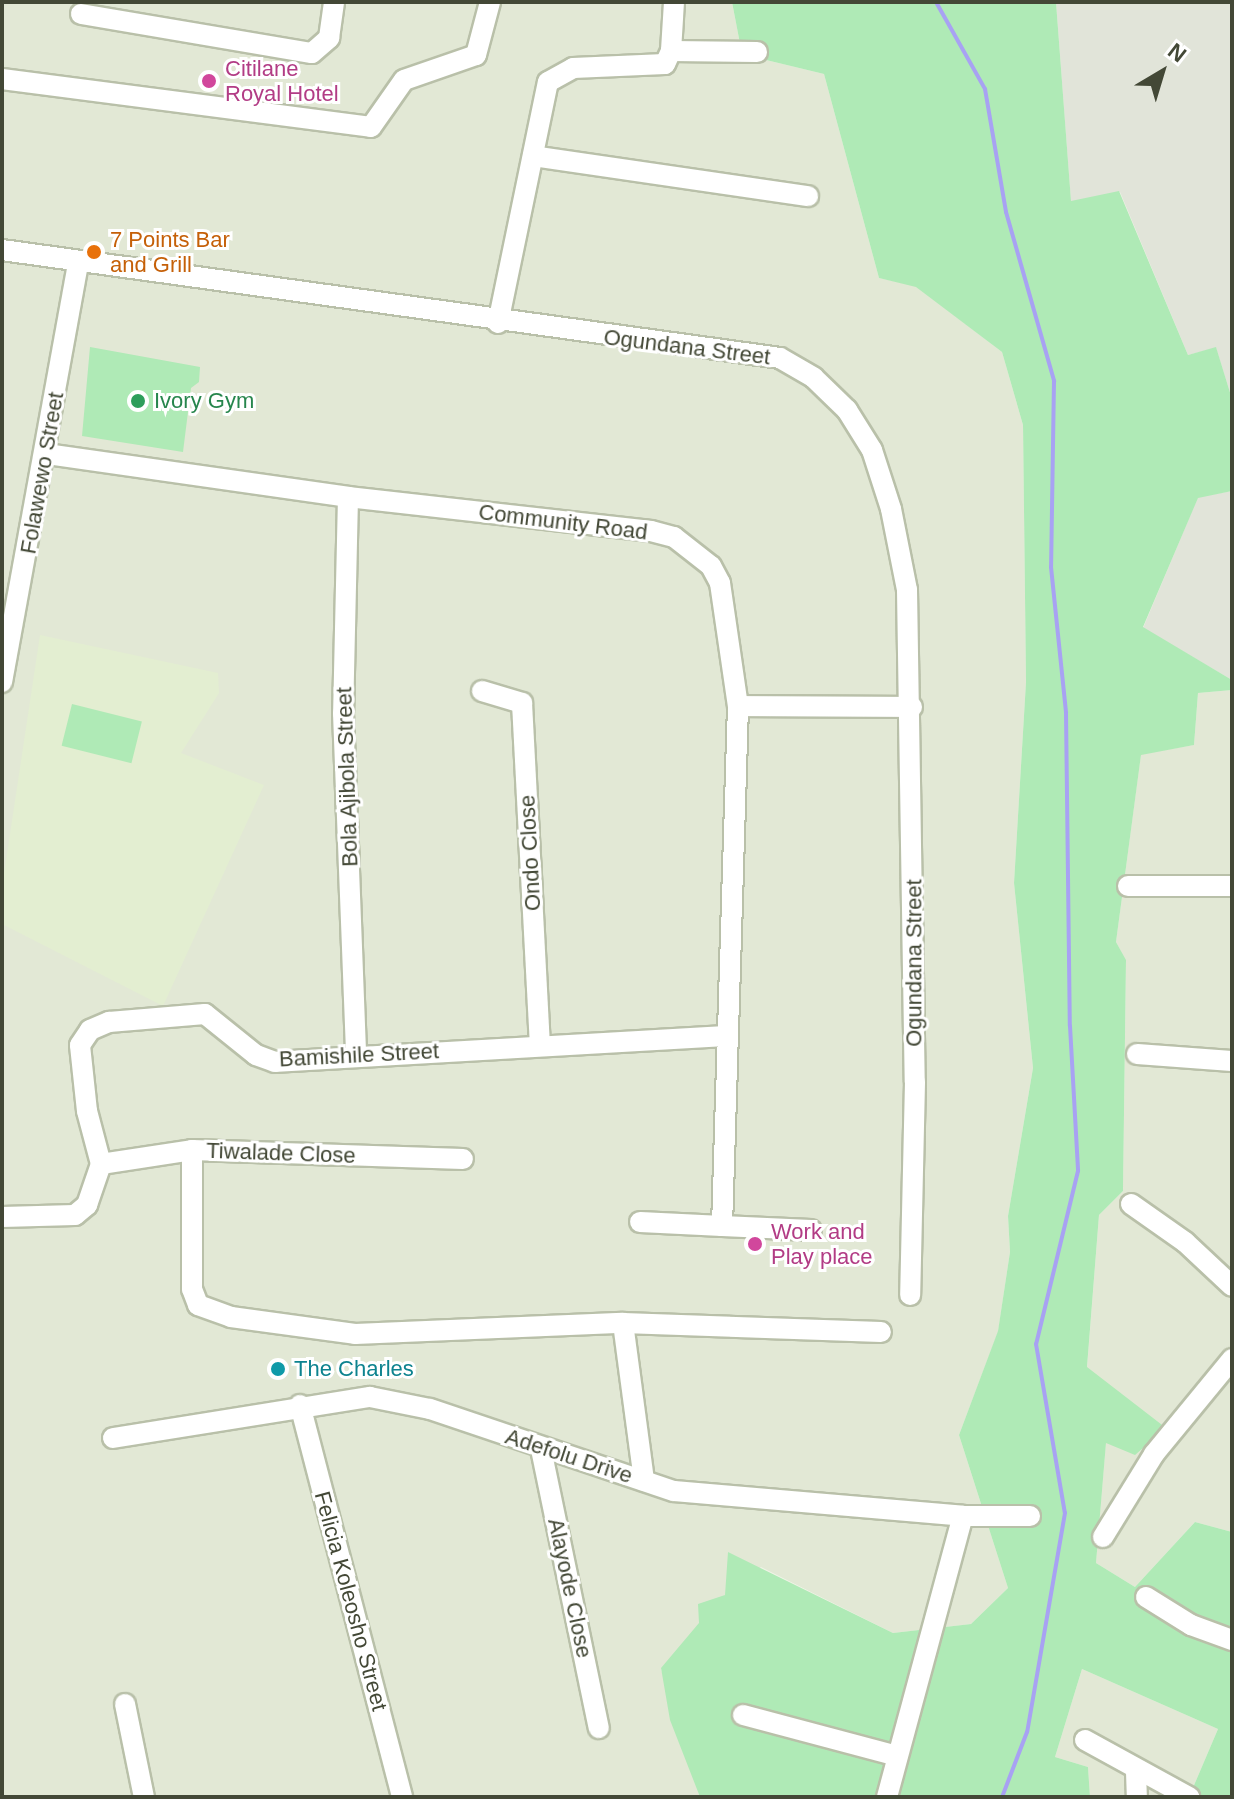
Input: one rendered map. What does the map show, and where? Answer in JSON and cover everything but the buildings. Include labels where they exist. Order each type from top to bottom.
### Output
[{"type":"street","points":[[81,14],[312,53],[329,38],[334,2]]},
{"type":"street","points":[[2,79],[371,127],[404,80],[476,55],[490,2]]},
{"type":"street","points":[[498,323],[533,156],[541,101],[557,74],[573,68],[652,67],[665,64],[671,51],[674,2]]},
{"type":"street","points":[[671,51],[757,52]]},
{"type":"street","points":[[533,156],[808,196]]},
{"type":"street","name":"Ogundana Street","points":[[2,250],[498,323],[780,358],[814,378],[847,410],[872,450],[891,509],[907,590],[912,707],[910,1295]]},
{"type":"street","name":"Folawewo Street","points":[[2,682],[47,454],[78,263]]},
{"type":"street","name":"Community Road","points":[[47,454],[348,497],[674,537],[711,566],[720,583],[738,706],[724,1036],[722,1226]]},
{"type":"street","name":"Bola Ajibola Street","points":[[348,497],[343,713],[356,1057]]},
{"type":"street","name":"Ondo Close","points":[[482,691],[522,703],[540,1046]]},
{"type":"street","points":[[738,706],[912,707]]},
{"type":"street","points":[[1128,886],[1232,886]]},
{"type":"street","name":"Bamishile Street","points":[[101,1164],[80,1063],[80,1045],[90,1030],[109,1022],[205,1014],[256,1055],[275,1062],[724,1036]]},
{"type":"street","points":[[1137,1054],[1232,1061]]},
{"type":"street","points":[[192,1150],[192,1289],[198,1305],[212,1312],[355,1334],[623,1323],[881,1332]]},
{"type":"street","name":"Tiwalade Close","points":[[101,1164],[192,1150],[463,1159]]},
{"type":"street","points":[[2,1217],[75,1215],[87,1205],[101,1164]]},
{"type":"street","points":[[1131,1204],[1185,1242],[1232,1286]]},
{"type":"street","points":[[640,1222],[811,1230]]},
{"type":"street","points":[[623,1323],[644,1481]]},
{"type":"street","points":[[1103,1537],[1154,1454],[1232,1359]]},
{"type":"street","name":"Adefolu Drive","points":[[113,1438],[300,1405],[370,1397],[402,1401],[674,1491],[963,1516],[1030,1516]]},
{"type":"street","name":"Felicia Koleosho Street","points":[[300,1405],[402,1797]]},
{"type":"street","name":"Alayode Close","points":[[541,1449],[599,1728]]},
{"type":"street","points":[[887,1797],[963,1516]]},
{"type":"street","points":[[1146,1597],[1191,1625],[1232,1640]]},
{"type":"street","points":[[125,1704],[144,1797]]},
{"type":"street","points":[[743,1715],[897,1756]]},
{"type":"street","points":[[1085,1740],[1136,1772],[1189,1797]]},
{"type":"street","points":[[1136,1772],[1137,1797]]},
{"type":"shaded area","points":[[2,2],[732,2],[742,54],[824,74],[879,278],[916,286],[1002,352],[1023,425],[1026,682],[1014,883],[1033,1068],[1008,1216],[1010,1252],[998,1332],[959,1435],[1008,1588],[971,1624],[893,1633],[761,1567],[725,1595],[661,1669],[700,1797],[2,1797]]},
{"type":"shaded area","points":[[1056,2],[1232,2],[1232,399],[1216,348],[1188,355],[1120,192],[1071,202]]},
{"type":"shaded area","points":[[1232,491],[1232,680],[1143,628],[1198,497]]},
{"type":"shaded area","points":[[40,635],[218,673],[219,693],[181,753],[264,785],[163,1006],[2,924],[2,887]]},
{"type":"shaded area","points":[[1232,690],[1232,1532],[1195,1522],[1135,1587],[1096,1563],[1106,1442],[1087,1368],[1099,1215],[1123,1191],[1126,961],[1116,942],[1141,754],[1194,745],[1198,693]]},
{"type":"shaded area","points":[[1082,1669],[1218,1729],[1189,1797],[1090,1797],[1088,1767],[1055,1757]]},
{"type":"green space","points":[[732,2],[1056,2],[1071,201],[1119,191],[1188,355],[1216,347],[1232,399],[1232,491],[1198,498],[1143,627],[1232,680],[1232,690],[1198,693],[1194,745],[1141,755],[1116,942],[1126,960],[1123,1191],[1099,1215],[1087,1367],[1166,1428],[1135,1455],[1106,1443],[1096,1563],[1135,1587],[1195,1522],[1232,1532],[1232,1797],[1189,1797],[1218,1729],[1082,1669],[1055,1757],[1088,1767],[1090,1797],[700,1797],[670,1720],[661,1668],[699,1623],[698,1604],[725,1595],[728,1552],[893,1633],[971,1624],[1008,1588],[959,1435],[998,1331],[1010,1252],[1008,1216],[1033,1068],[1014,883],[1026,682],[1023,425],[1002,352],[916,287],[879,278],[824,74],[742,54]]},
{"type":"green space","name":"Ivory Gym","points":[[90,347],[200,367],[199,382],[191,388],[183,452],[82,436]]},
{"type":"green space","points":[[72,704],[142,721],[131,763],[62,746]]},
{"type":"waterway","points":[[936,2],[985,89],[1006,212],[1054,381],[1051,567],[1066,713],[1070,1026],[1078,1171],[1036,1344],[1065,1513],[1027,1732],[1002,1797]]},
{"type":"place","name":"Citilane Royal Hotel","points":[[209,81]]},
{"type":"place","name":"7 Points Bar and Grill","points":[[94,252]]},
{"type":"place","name":"Ivory Gym","points":[[138,401]]},
{"type":"place","name":"Work and Play place","points":[[755,1244]]},
{"type":"place","name":"The Charles","points":[[278,1369]]}]
